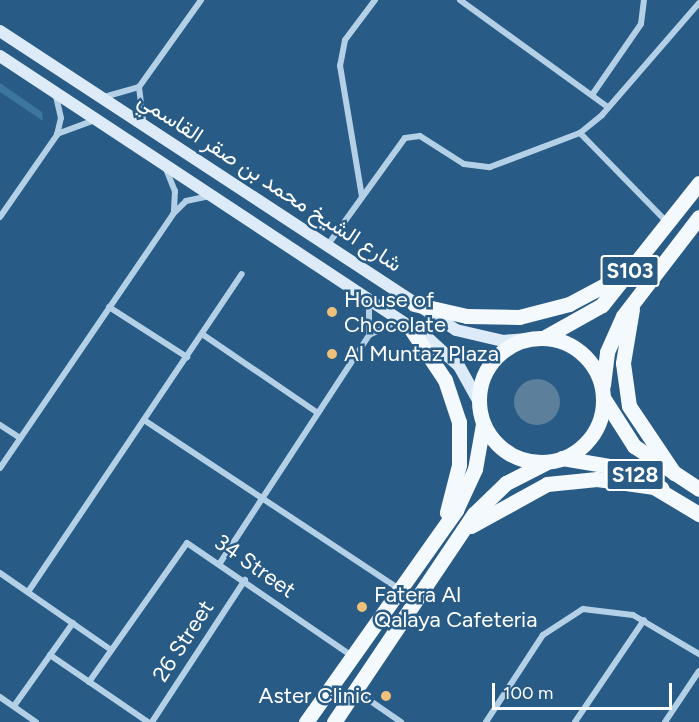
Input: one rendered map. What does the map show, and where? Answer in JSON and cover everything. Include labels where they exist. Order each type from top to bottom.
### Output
[{"type":"main road","name":"شارع الشيخ محمد بن صقر القاسمي","points":[[0,31],[414,304],[479,338],[527,339]]},
{"type":"main road","name":"شارع الشيخ محمد بن صقر القاسمي","points":[[0,56],[405,323],[459,366],[478,400]]},
{"type":"main road","name":"S103","points":[[544,338],[585,319],[631,271],[699,183]]},
{"type":"main road","points":[[334,722],[462,533],[498,490],[546,462],[562,458],[592,434],[603,394],[614,333],[634,300],[699,217]]},
{"type":"main road","points":[[414,304],[467,316],[519,317],[569,304],[631,271]]},
{"type":"main road","points":[[634,300],[624,385],[638,426],[675,473]]},
{"type":"main road","points":[[405,323],[445,380],[459,422],[459,465],[442,529]]},
{"type":"main road","points":[[306,722],[442,529],[471,480],[483,424],[478,400],[493,361],[527,339],[544,338],[569,345],[589,360],[603,394]]},
{"type":"main road","name":"S128","points":[[603,394],[621,432],[699,489]]},
{"type":"main road","points":[[483,424],[502,448],[546,462]]},
{"type":"main road","name":"S128","points":[[562,458],[603,462],[660,488],[699,513]]},
{"type":"main road","points":[[462,533],[521,494],[547,484],[597,479],[660,488]]},
{"type":"street","points":[[100,97],[139,87],[201,0]]},
{"type":"street","points":[[362,197],[340,66],[345,40],[375,0]]},
{"type":"street","points":[[592,95],[640,24],[644,0]]},
{"type":"street","points":[[465,1],[608,107]]},
{"type":"street","points":[[327,246],[410,136],[424,138],[464,164],[490,167],[580,133],[608,107],[699,3]]},
{"type":"street","points":[[139,87],[144,126]]},
{"type":"street","points":[[0,217],[57,135],[61,118],[55,92]]},
{"type":"street","points":[[57,135],[98,120]]},
{"type":"street","points":[[580,133],[668,223]]},
{"type":"street","points":[[160,162],[175,191],[173,214]]},
{"type":"street","points":[[0,468],[173,214],[186,201],[213,196]]},
{"type":"street","points":[[28,592],[242,274]]},
{"type":"street","points":[[220,563],[369,335],[368,299]]},
{"type":"street","points":[[109,307],[187,357]]},
{"type":"street","points":[[369,335],[405,323]]},
{"type":"street","points":[[202,334],[318,413]]},
{"type":"street","points":[[144,420],[400,589]]},
{"type":"street","points":[[0,425],[20,438]]},
{"type":"street","name":"34 Street","points":[[89,681],[184,544],[191,543],[352,656]]},
{"type":"street","points":[[0,573],[111,650]]},
{"type":"street","name":"26 Street","points":[[50,655],[150,722],[244,580]]},
{"type":"street","points":[[486,722],[554,624],[599,607],[644,620],[699,654]]},
{"type":"street","points":[[575,722],[644,620]]},
{"type":"street","points":[[14,706],[73,623]]},
{"type":"street","points":[[665,722],[699,671]]},
{"type":"street","points":[[356,690],[401,722]]},
{"type":"street","points":[[0,697],[36,722]]},
{"type":"shaded area","points":[[0,83],[42,112],[43,121],[0,92]]},
{"type":"shaded area","points":[[537,379],[553,386],[560,402],[553,418],[537,425],[521,418],[514,402],[521,386]]},
{"type":"place","name":"House of Chocolate","points":[[332,312]]},
{"type":"place","name":"Al Muntaz Plaza","points":[[332,354]]},
{"type":"place","name":"Fatera Al Qalaya Cafeteria","points":[[362,607]]},
{"type":"place","name":"Aster Clinic","points":[[386,696]]}]
